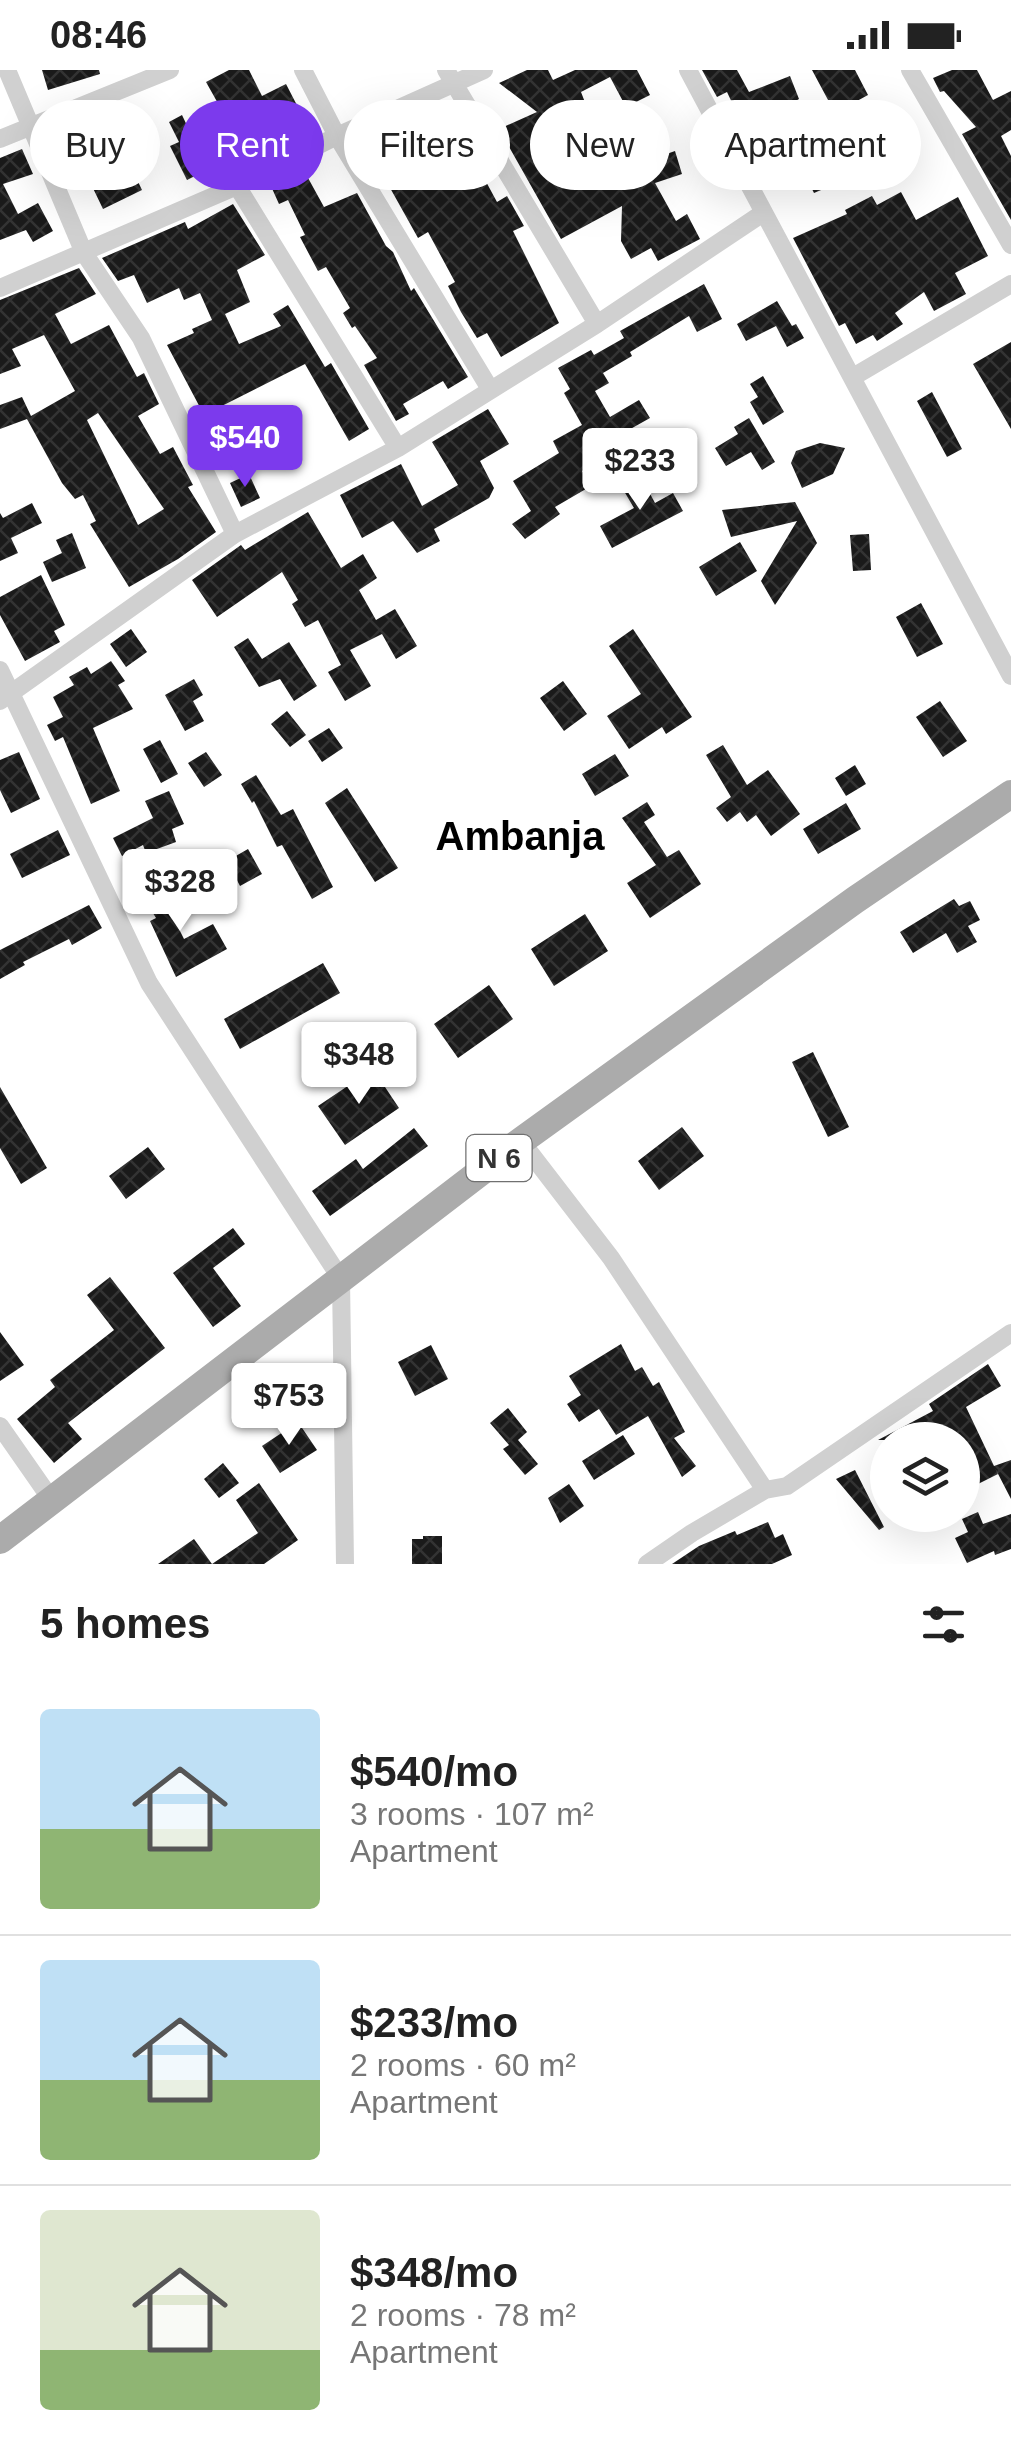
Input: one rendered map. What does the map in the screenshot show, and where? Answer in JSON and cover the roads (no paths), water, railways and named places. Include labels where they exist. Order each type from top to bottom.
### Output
[{"type":"main road","name":"N 6","points":[[0,1540],[521,1141],[855,900],[1011,794]]},
{"type":"street","points":[[7,70],[30,120]]},
{"type":"street","points":[[97,100],[170,70]]},
{"type":"street","points":[[303,70],[338,136],[490,389]]},
{"type":"street","points":[[324,143],[449,76],[484,70]]},
{"type":"street","points":[[688,70],[1011,676]]},
{"type":"street","points":[[910,70],[1011,245]]},
{"type":"street","points":[[449,76],[598,324]]},
{"type":"street","points":[[0,138],[30,127]]},
{"type":"street","points":[[59,190],[84,253],[141,338],[234,534]]},
{"type":"street","points":[[0,288],[228,190]]},
{"type":"street","points":[[239,190],[398,448]]},
{"type":"street","points":[[5,697],[234,534],[398,448],[598,324],[763,214]]},
{"type":"street","points":[[853,377],[1011,284]]},
{"type":"street","points":[[0,670],[5,697],[149,983],[341,1279],[345,1564]]},
{"type":"street","points":[[521,1141],[610,1258],[765,1490]]},
{"type":"street","points":[[647,1564],[765,1490],[787,1486],[1011,1333]]},
{"type":"street","points":[[0,1426],[53,1502]]},
{"type":"district","name":"Ambanja","points":[[520,836]]}]
